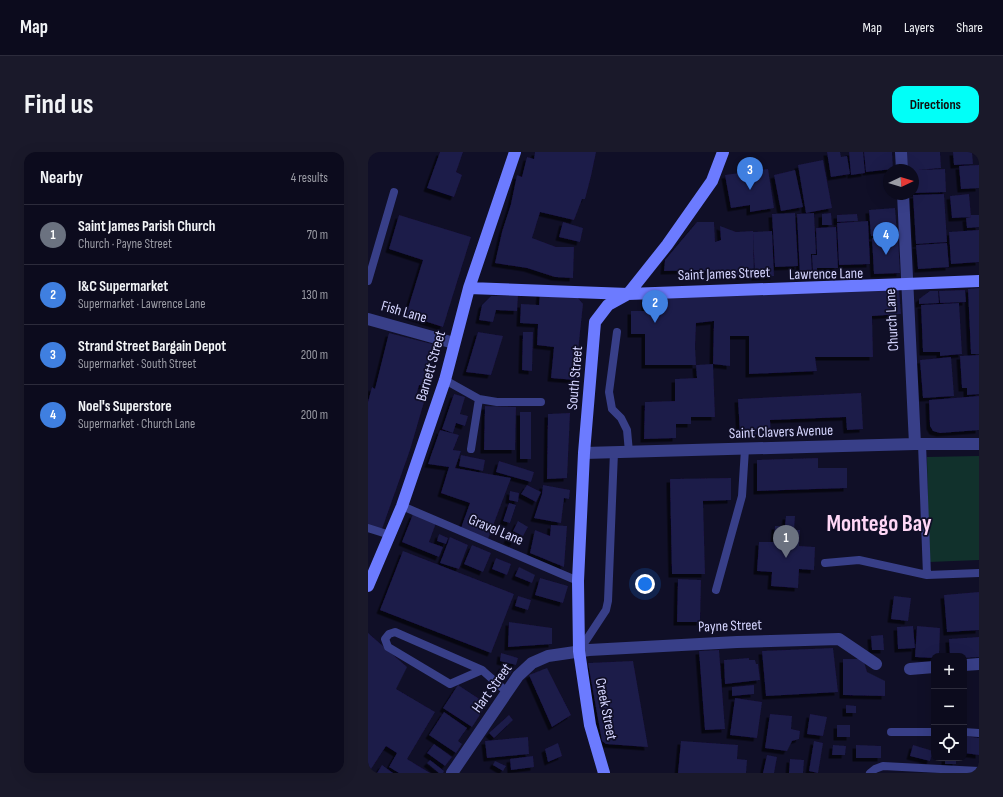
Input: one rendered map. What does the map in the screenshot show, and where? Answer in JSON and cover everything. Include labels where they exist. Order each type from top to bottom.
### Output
[{"type":"main road","name":"Barnett Street","points":[[368,586],[402,506],[445,380],[469,288],[515,152]]},
{"type":"main road","name":"South Street","points":[[579,651],[578,581],[584,453],[596,322],[608,305],[627,294],[667,245],[712,181],[723,152]]},
{"type":"main road","name":"Saint James Street","points":[[469,288],[627,294],[907,287],[979,281]]},
{"type":"main road","name":"Creek Street","points":[[579,651],[590,725],[604,773]]},
{"type":"street","points":[[901,152],[902,164]]},
{"type":"street","name":"Church Lane","points":[[903,200],[907,287],[919,444]]},
{"type":"street","points":[[907,287],[979,285]]},
{"type":"street","name":"Fish Lane","points":[[368,319],[454,343]]},
{"type":"street","name":"Saint Clavers Avenue","points":[[584,453],[919,444],[979,444]]},
{"type":"street","name":"Payne Street","points":[[579,651],[737,642],[839,639],[876,664]]},
{"type":"street","name":"Hart Street","points":[[452,773],[518,676],[532,663],[548,656],[579,651]]},
{"type":"street","points":[[967,665],[979,664]]},
{"type":"street","points":[[910,669],[931,667]]},
{"type":"lane","points":[[368,281],[394,192]]},
{"type":"lane","points":[[617,332],[609,392],[612,409],[621,418],[627,430],[629,452]]},
{"type":"lane","points":[[445,380],[479,399],[497,402],[542,402]]},
{"type":"lane","points":[[471,449],[479,399]]},
{"type":"lane","points":[[919,444],[927,575]]},
{"type":"lane","points":[[716,590],[742,496],[745,448]]},
{"type":"lane","points":[[579,651],[606,610],[608,601],[614,452]]},
{"type":"lane","name":"Gravel Lane","points":[[402,506],[578,581]]},
{"type":"lane","points":[[368,528],[390,535]]},
{"type":"lane","points":[[825,564],[859,560],[927,575],[979,573]]},
{"type":"lane","points":[[482,670],[450,684],[388,647],[385,639],[389,634],[395,632],[482,670],[508,692]]},
{"type":"lane","points":[[891,732],[931,732]]},
{"type":"lane","points":[[967,732],[979,732]]},
{"type":"lane","points":[[870,773],[883,766],[979,771]]},
{"type":"green space","points":[[979,456],[979,560],[929,562],[927,457]]},
{"type":"building","points":[[440,152],[463,152],[456,172],[462,175],[454,197],[427,188]]},
{"type":"building","points":[[535,152],[596,152],[585,199],[582,199],[574,220],[540,212],[532,238],[556,247],[574,247],[573,278],[555,277],[527,268],[495,263],[502,232],[511,204],[517,175],[522,177],[527,157],[534,159]]},
{"type":"building","points":[[827,152],[840,152],[841,157],[847,156],[850,174],[831,177]]},
{"type":"building","points":[[849,152],[863,152],[865,173],[851,175]]},
{"type":"building","points":[[864,152],[892,152],[893,164],[883,164],[883,170],[866,172]]},
{"type":"building","points":[[906,152],[940,152],[941,168],[919,170],[919,164],[907,164]]},
{"type":"building","points":[[953,152],[972,152],[973,164],[954,165]]},
{"type":"building","points":[[823,160],[832,208],[806,213],[798,165]]},
{"type":"building","points":[[979,165],[979,188],[961,189],[959,166]]},
{"type":"building","points":[[768,169],[774,208],[750,212],[750,205],[731,208],[725,175]]},
{"type":"building","points":[[945,169],[946,192],[919,193],[919,170]]},
{"type":"building","points":[[795,170],[803,207],[781,211],[774,175]]},
{"type":"building","points":[[944,194],[947,242],[916,244],[913,200],[919,200],[919,195]]},
{"type":"building","points":[[969,194],[971,217],[952,218],[950,196]]},
{"type":"building","points":[[895,208],[897,234],[871,236],[869,210]]},
{"type":"building","points":[[795,213],[798,266],[775,267],[772,214]]},
{"type":"building","points":[[814,213],[816,254],[811,254],[812,275],[800,276],[797,214]]},
{"type":"building","points":[[831,213],[832,225],[822,225],[822,214]]},
{"type":"building","points":[[857,214],[858,221],[837,222],[837,215]]},
{"type":"building","points":[[399,215],[471,237],[443,327],[406,315],[423,260],[389,249]]},
{"type":"building","points":[[971,215],[979,215],[979,227],[967,228],[966,218],[971,217]]},
{"type":"building","points":[[868,221],[870,264],[839,265],[837,223]]},
{"type":"building","points":[[563,222],[583,228],[580,242],[559,237]]},
{"type":"building","points":[[697,222],[714,222],[715,242],[721,240],[720,226],[736,232],[753,231],[754,276],[738,276],[700,270],[664,271],[665,260]]},
{"type":"building","points":[[836,227],[838,268],[817,268],[817,272],[813,272],[812,255],[817,255],[816,228]]},
{"type":"building","points":[[979,230],[979,262],[951,264],[949,232]]},
{"type":"building","points":[[772,231],[774,276],[755,277],[753,232]]},
{"type":"building","points":[[898,237],[900,273],[874,274],[872,238]]},
{"type":"building","points":[[947,243],[949,267],[918,269],[916,245]]},
{"type":"building","points":[[979,288],[979,354],[971,354],[968,289]]},
{"type":"building","points":[[899,289],[901,314],[872,316],[873,357],[815,357],[817,371],[749,374],[749,336],[730,336],[730,366],[713,364],[714,321],[696,323],[696,365],[645,365],[645,334],[631,334],[631,311],[645,311],[645,297]]},
{"type":"building","points":[[965,290],[966,302],[940,303],[939,291]]},
{"type":"building","points":[[930,291],[938,291],[939,303],[919,304],[919,299]]},
{"type":"building","points":[[540,293],[578,298],[583,304],[575,380],[551,378],[554,347],[537,345],[538,324],[520,323],[521,304],[539,305]]},
{"type":"building","points":[[518,295],[517,311],[496,310],[493,322],[479,320],[482,305],[491,296]]},
{"type":"building","points":[[959,303],[962,354],[940,356],[940,352],[923,352],[921,305]]},
{"type":"building","points":[[478,332],[503,336],[491,375],[466,372]]},
{"type":"building","points":[[523,332],[533,332],[532,371],[522,370]]},
{"type":"building","points":[[389,333],[436,345],[426,386],[419,385],[415,400],[424,402],[410,450],[382,529],[368,525],[368,402],[372,387],[375,389]]},
{"type":"building","points":[[979,355],[979,394],[967,395],[967,388],[962,388],[960,356]]},
{"type":"building","points":[[951,357],[954,396],[923,398],[920,360]]},
{"type":"building","points":[[713,364],[715,417],[691,417],[691,424],[676,424],[676,438],[644,439],[645,402],[675,401],[675,379],[697,378],[696,365]]},
{"type":"building","points":[[861,393],[863,429],[847,430],[846,417],[770,420],[771,434],[740,435],[738,399]]},
{"type":"building","points":[[454,394],[465,397],[460,414],[468,416],[465,426],[456,423],[453,433],[442,429]]},
{"type":"building","points":[[979,396],[979,430],[940,433],[933,431],[930,426],[929,400]]},
{"type":"building","points":[[485,406],[516,407],[515,450],[484,450]]},
{"type":"building","points":[[520,412],[531,412],[531,459],[520,459]]},
{"type":"building","points":[[570,413],[567,478],[547,479],[548,414]]},
{"type":"building","points":[[440,430],[459,435],[453,450],[461,451],[455,468],[511,478],[488,539],[461,528],[470,503],[441,493],[449,467],[428,464]]},
{"type":"building","points":[[461,455],[485,460],[483,471],[459,466]]},
{"type":"building","points":[[818,458],[818,468],[847,468],[847,488],[757,491],[757,460]]},
{"type":"building","points":[[499,461],[534,472],[531,482],[496,472]]},
{"type":"building","points":[[731,478],[731,500],[703,501],[705,574],[672,574],[670,479]]},
{"type":"building","points":[[527,485],[541,492],[536,502],[521,494]]},
{"type":"building","points":[[543,485],[570,490],[569,499],[564,498],[561,523],[534,518],[542,494]]},
{"type":"building","points":[[510,491],[519,493],[518,502],[509,500]]},
{"type":"building","points":[[509,503],[516,505],[510,523],[503,521]]},
{"type":"building","points":[[413,514],[436,523],[429,542],[443,547],[439,557],[402,542]]},
{"type":"building","points":[[786,516],[795,516],[794,530],[800,530],[799,546],[815,547],[814,570],[799,569],[798,588],[771,586],[772,572],[757,571],[759,542],[774,542],[775,526],[785,526]]},
{"type":"building","points":[[518,521],[528,527],[523,536],[513,531]]},
{"type":"building","points":[[551,525],[567,526],[564,567],[530,553],[535,530],[550,536]]},
{"type":"building","points":[[511,532],[517,536],[513,543],[507,540]]},
{"type":"building","points":[[439,534],[448,538],[446,544],[437,541]]},
{"type":"building","points":[[450,537],[468,545],[459,569],[440,563]]},
{"type":"building","points":[[472,545],[491,553],[483,572],[464,564]]},
{"type":"building","points":[[403,551],[514,594],[491,653],[380,610]]},
{"type":"building","points":[[496,558],[511,564],[507,575],[492,569]]},
{"type":"building","points":[[519,567],[535,575],[532,583],[515,576]]},
{"type":"building","points":[[540,578],[568,586],[563,603],[535,595]]},
{"type":"building","points":[[678,579],[701,580],[700,622],[677,622]]},
{"type":"building","points":[[979,592],[979,630],[947,632],[944,595]]},
{"type":"building","points":[[518,596],[531,600],[528,610],[515,606]]},
{"type":"building","points":[[894,596],[911,598],[908,621],[891,619]]},
{"type":"building","points":[[509,622],[552,628],[552,644],[508,647]]},
{"type":"building","points":[[913,626],[915,648],[898,649],[897,627]]},
{"type":"building","points":[[917,626],[940,628],[939,653],[931,653],[931,658],[915,657]]},
{"type":"building","points":[[368,633],[407,667],[396,689],[435,712],[407,759],[430,773],[399,773],[389,767],[397,753],[386,746],[371,769],[368,767]]},
{"type":"building","points":[[883,635],[884,650],[872,650],[871,636]]},
{"type":"building","points":[[979,637],[979,657],[967,658],[967,653],[950,653],[949,639]]},
{"type":"building","points":[[833,648],[838,692],[766,696],[762,651]]},
{"type":"building","points":[[719,650],[725,729],[705,730],[699,651]]},
{"type":"building","points":[[501,653],[518,658],[516,665],[500,661]]},
{"type":"building","points":[[749,658],[749,660],[755,660],[756,664],[758,664],[760,680],[725,684],[724,660]]},
{"type":"building","points":[[843,659],[863,659],[867,672],[885,681],[885,696],[843,695]]},
{"type":"building","points":[[633,661],[648,747],[606,744],[602,741],[588,663]]},
{"type":"building","points":[[503,665],[512,671],[505,681],[497,675]]},
{"type":"building","points":[[547,668],[571,715],[552,727],[529,675]]},
{"type":"building","points":[[458,685],[487,704],[472,727],[443,708]]},
{"type":"building","points":[[754,685],[754,694],[732,696],[732,687]]},
{"type":"building","points":[[735,698],[762,702],[757,738],[730,735]]},
{"type":"building","points":[[846,705],[856,706],[856,713],[846,713]]},
{"type":"building","points":[[444,712],[467,728],[458,741],[462,744],[456,753],[429,735]]},
{"type":"building","points":[[770,714],[792,716],[791,729],[800,731],[799,739],[792,741],[787,751],[765,748]]},
{"type":"building","points":[[810,714],[827,717],[823,736],[807,734]]},
{"type":"building","points":[[509,715],[513,720],[494,738],[489,733]]},
{"type":"building","points":[[837,725],[850,725],[850,737],[837,737]]},
{"type":"building","points":[[967,736],[979,738],[979,755],[967,753]]},
{"type":"building","points":[[528,737],[529,754],[487,758],[485,741]]},
{"type":"building","points":[[681,741],[738,745],[737,759],[747,760],[746,773],[678,773]]},
{"type":"building","points":[[814,741],[823,743],[818,773],[809,771]]},
{"type":"building","points":[[558,743],[562,756],[548,762],[545,749]]},
{"type":"building","points":[[434,744],[452,757],[445,766],[427,753]]},
{"type":"building","points":[[833,745],[846,746],[845,755],[832,755]]},
{"type":"building","points":[[856,745],[881,746],[881,758],[856,758]]},
{"type":"building","points":[[913,745],[931,750],[930,761],[910,756]]},
{"type":"building","points":[[767,755],[777,757],[774,773],[763,773]]},
{"type":"building","points":[[533,756],[534,767],[511,770],[510,759]]},
{"type":"building","points":[[790,759],[804,760],[803,773],[789,773]]},
{"type":"building","points":[[430,760],[444,771],[443,773],[439,773],[427,763]]},
{"type":"building","points":[[495,761],[506,766],[503,771],[493,765]]},
{"type":"building","points":[[945,761],[956,761],[956,764],[945,764]]},
{"type":"building","points":[[382,765],[393,773],[377,773]]},
{"type":"place","name":"Strand Street Bargain Depot","points":[[750,190]]},
{"type":"place","name":"Noel's Superstore","points":[[886,255]]},
{"type":"place","name":"I&C Supermarket","points":[[655,323]]},
{"type":"place","name":"Saint James Parish Church","points":[[786,558]]},
{"type":"district","name":"Montego Bay","points":[[879,524]]}]
